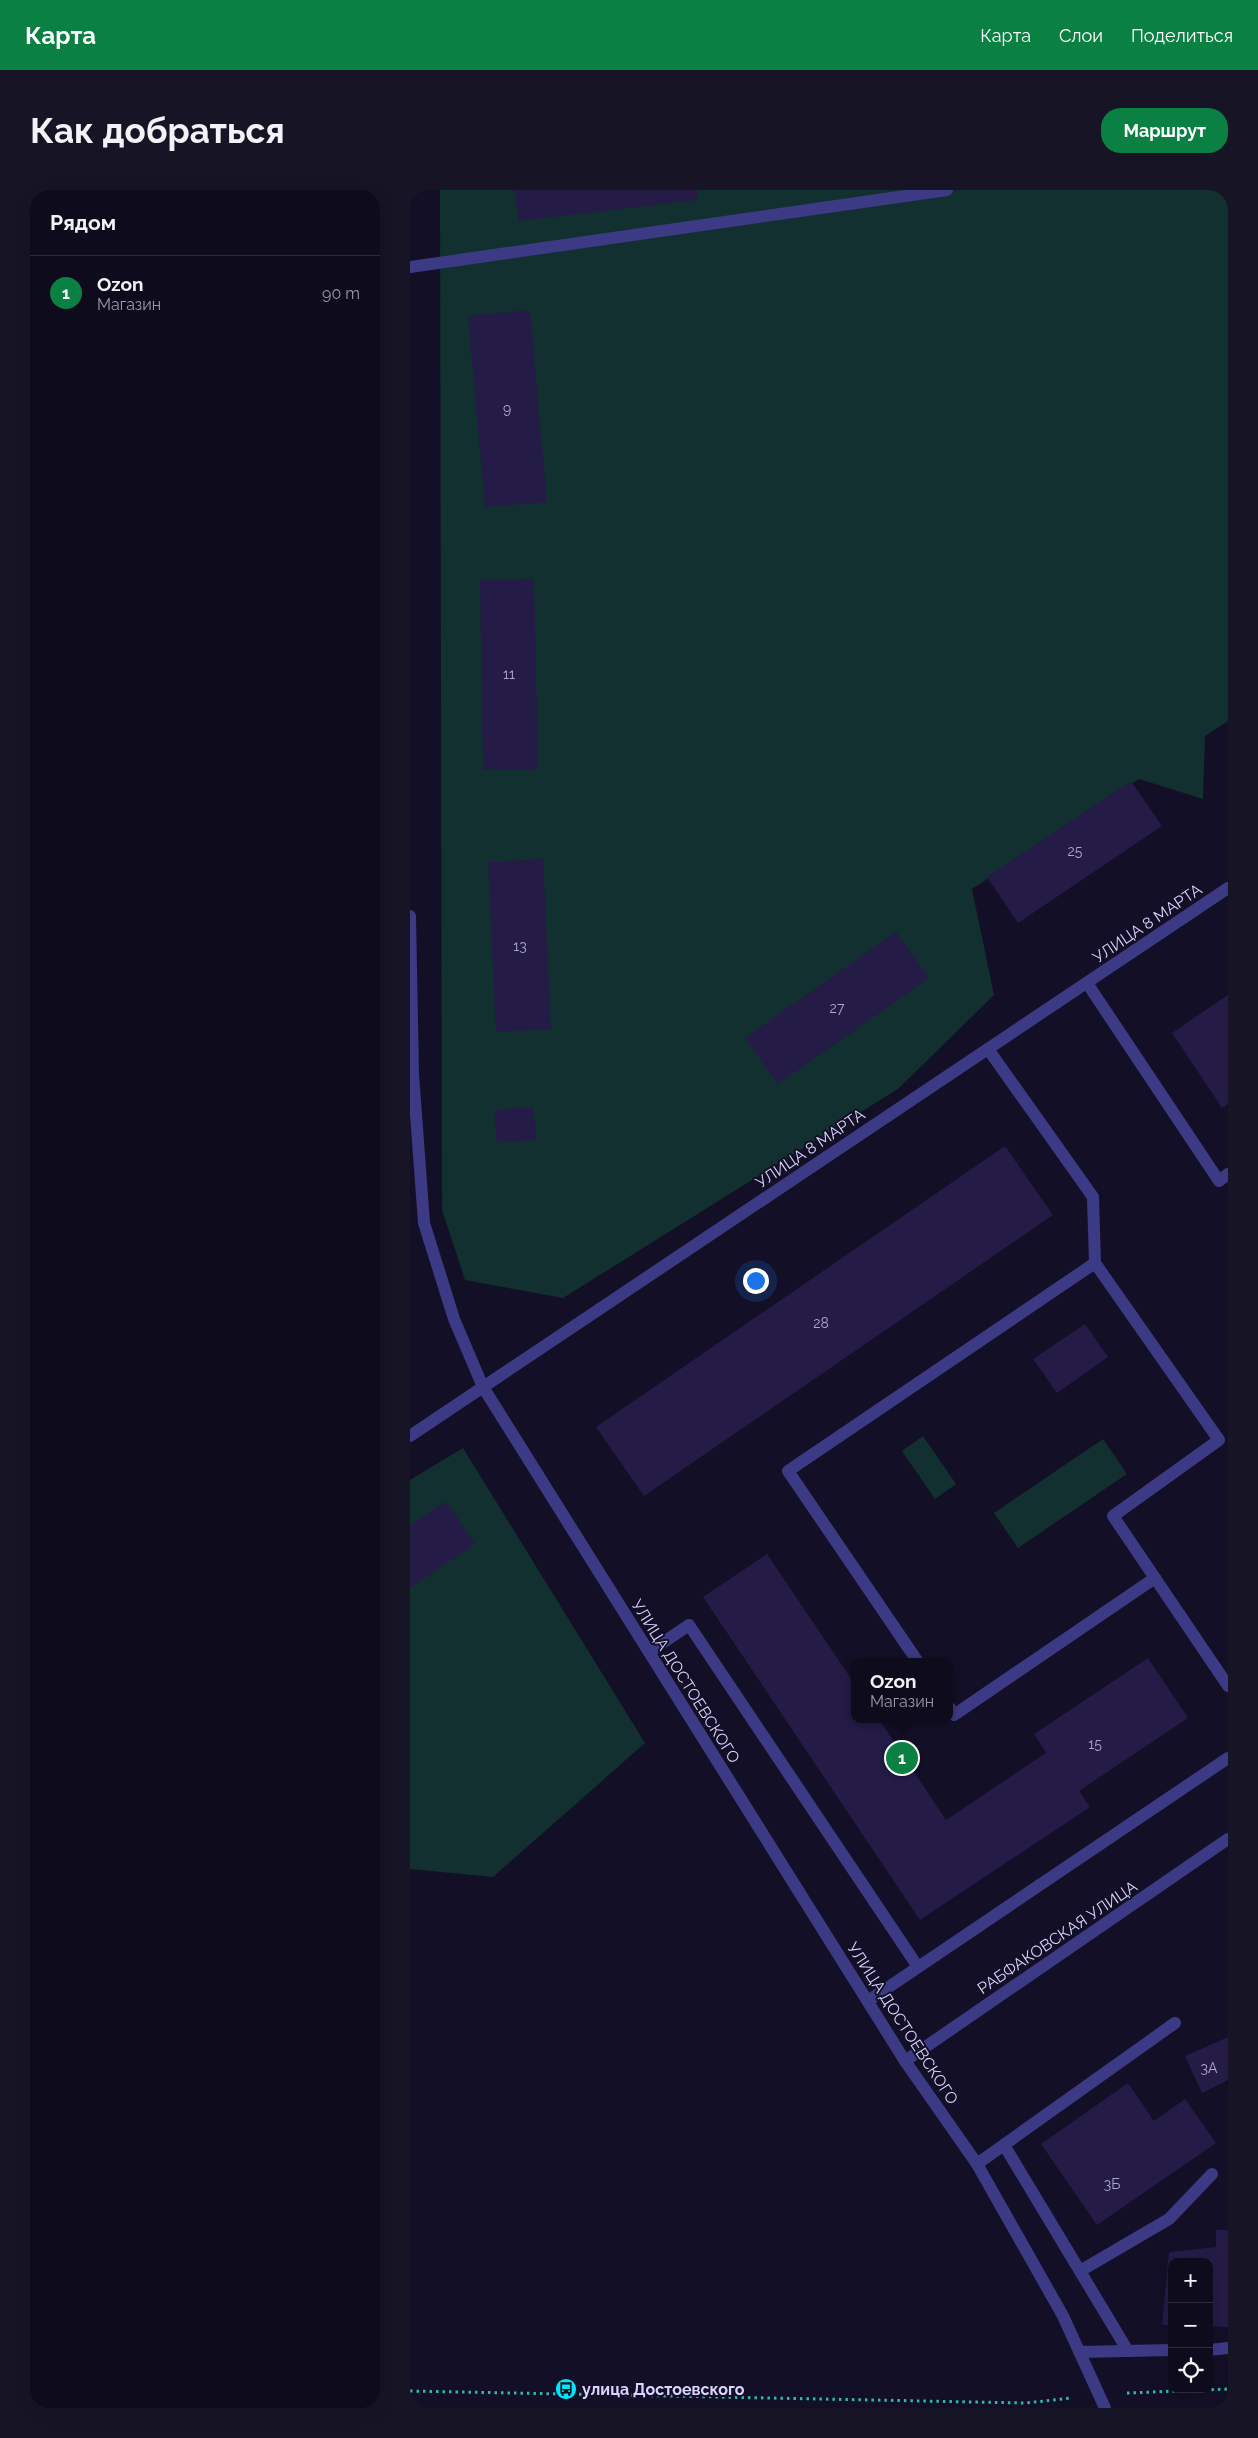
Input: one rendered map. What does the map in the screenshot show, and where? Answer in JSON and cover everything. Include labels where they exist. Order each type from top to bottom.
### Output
[{"type":"street","points":[[410,267],[947,190]]},
{"type":"street","name":"УЛИЦА 8 МАРТА","points":[[410,1436],[1228,888]]},
{"type":"street","name":"УЛИЦА ДОСТОЕВСКОГО","points":[[410,916],[412,1074],[424,1223],[454,1319],[482,1387],[905,2061],[977,2164],[1063,2316],[1105,2408]]},
{"type":"street","points":[[1087,982],[1219,1181],[1228,1174]]},
{"type":"street","points":[[988,1049],[1093,1197],[1095,1263],[1219,1440],[1113,1516],[1228,1686]]},
{"type":"street","points":[[915,1658],[788,1471],[1095,1263]]},
{"type":"street","points":[[953,1712],[954,1714],[1156,1578]]},
{"type":"street","points":[[648,1652],[689,1625],[918,1967]]},
{"type":"street","points":[[868,2001],[1228,1758]]},
{"type":"street","name":"РАБФАКОВСКАЯ УЛИЦА","points":[[905,2061],[1228,1839]]},
{"type":"street","points":[[977,2164],[1175,2023]]},
{"type":"street","points":[[1004,2145],[1128,2351]]},
{"type":"street","points":[[1080,2271],[1169,2220],[1212,2174]]},
{"type":"street","points":[[1213,2350],[1228,2348]]},
{"type":"street","points":[[1079,2352],[1168,2350]]},
{"type":"path","points":[[410,2391],[1026,2403],[1099,2395],[1228,2389]]},
{"type":"green space","points":[[440,190],[1228,190],[1228,721],[1205,736],[1203,799],[1139,779],[972,889],[994,995],[898,1089],[563,1298],[465,1280],[442,1210]]},
{"type":"green space","points":[[923,1436],[956,1484],[935,1499],[902,1451]]},
{"type":"green space","points":[[1103,1439],[1127,1474],[1018,1548],[994,1513]]},
{"type":"green space","points":[[463,1448],[645,1743],[493,1877],[410,1869],[410,1480]]},
{"type":"building","points":[[515,190],[697,190],[698,200],[518,221]]},
{"type":"building","points":[[530,310],[547,502],[485,507],[468,316]]},
{"type":"building","points":[[534,579],[538,769],[483,770],[480,580]]},
{"type":"building","points":[[1131,781],[1162,826],[1018,923],[987,877]]},
{"type":"building","points":[[543,859],[551,1029],[496,1032],[488,862]]},
{"type":"building","points":[[896,932],[929,978],[778,1084],[745,1038]]},
{"type":"building","points":[[1228,995],[1228,1104],[1222,1108],[1172,1033]]},
{"type":"building","points":[[533,1107],[537,1139],[497,1143],[494,1110]]},
{"type":"building","points":[[1005,1146],[1053,1215],[644,1496],[596,1427]]},
{"type":"building","points":[[1085,1324],[1108,1357],[1057,1393],[1033,1359]]},
{"type":"building","points":[[446,1501],[475,1544],[410,1588],[410,1525]]},
{"type":"building","points":[[767,1554],[851,1679],[851,1723],[882,1723],[946,1820],[1046,1753],[1034,1734],[1148,1658],[1188,1718],[1079,1791],[1090,1807],[920,1920],[703,1597]]},
{"type":"building","points":[[1228,2037],[1228,2080],[1202,2093],[1185,2056]]},
{"type":"building","points":[[1128,2083],[1154,2121],[1185,2099],[1216,2143],[1097,2225],[1041,2144]]},
{"type":"building","points":[[1216,2230],[1228,2230],[1228,2327],[1213,2326],[1213,2258],[1168,2258],[1169,2252],[1216,2247]]},
{"type":"building","points":[[1168,2262],[1168,2325],[1162,2325]]},
{"type":"place","name":"Ozon","points":[[902,1758]]},
{"type":"place","name":"улица Достоевского","points":[[566,2389]]}]
